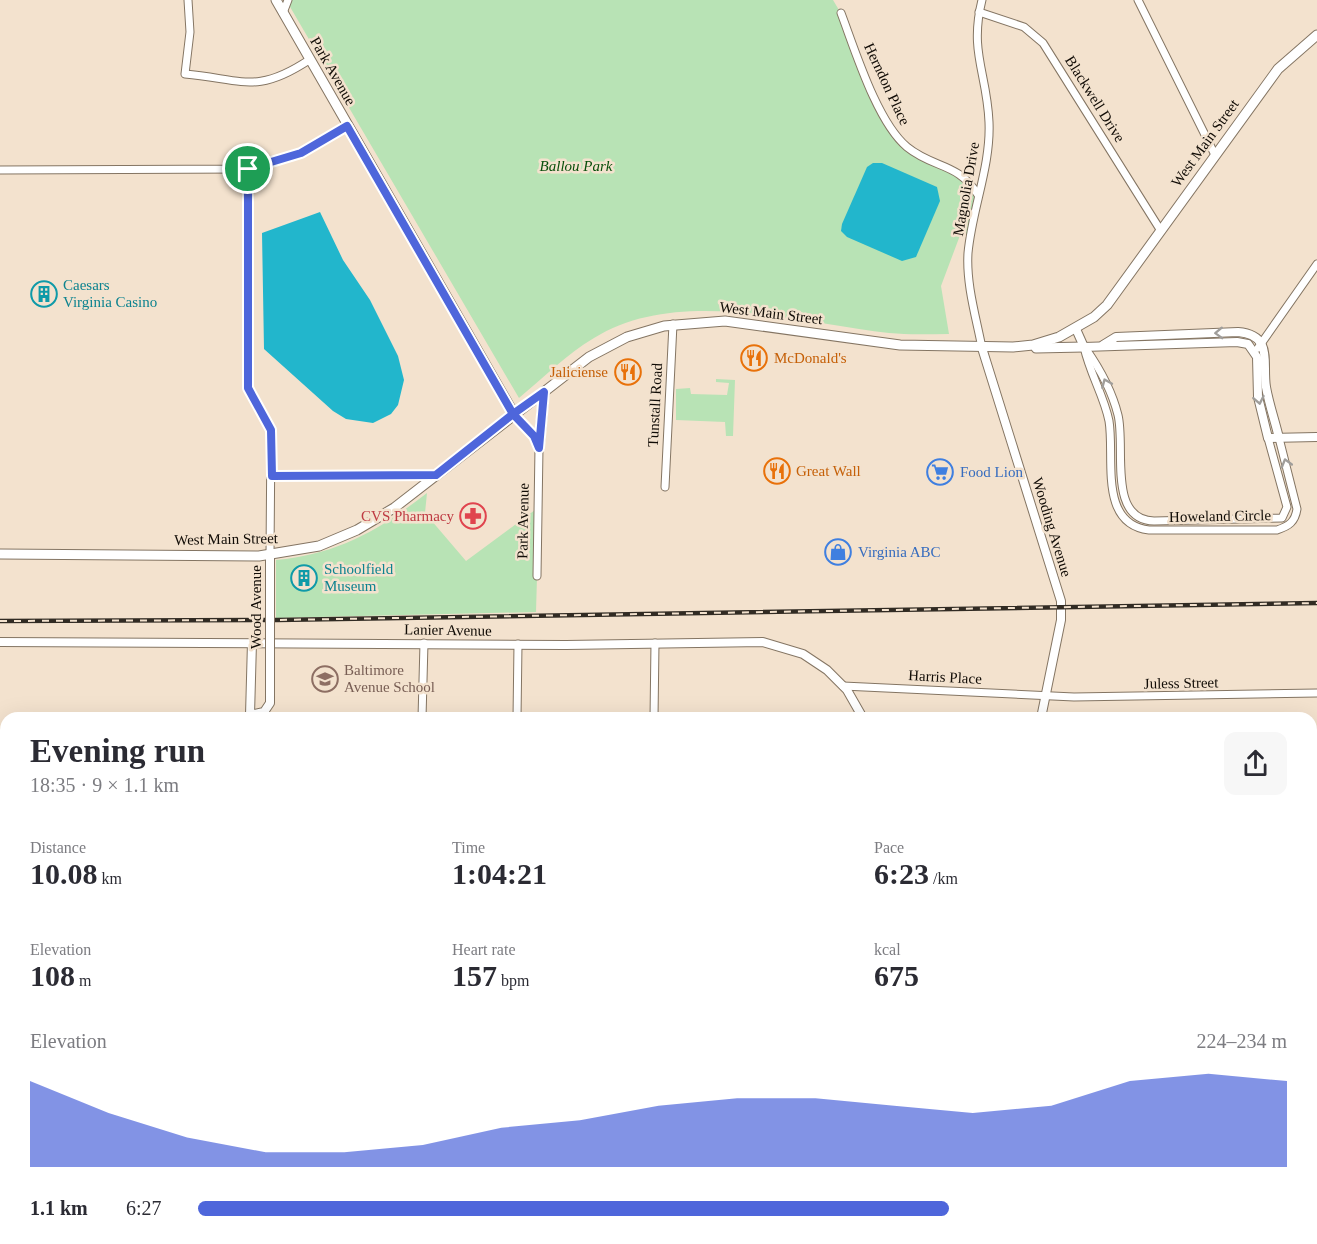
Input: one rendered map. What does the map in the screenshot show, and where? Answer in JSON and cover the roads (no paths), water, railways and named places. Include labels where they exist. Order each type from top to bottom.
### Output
[{"type":"main road","name":"Park Avenue","points":[[276,0],[513,414]]},
{"type":"main road","name":"West Main Street","points":[[0,554],[270,555],[319,546],[343,538],[377,519],[513,414],[607,346],[645,330],[673,324],[725,321],[876,342],[982,348],[1013,347],[1048,342],[1076,329],[1107,305],[1278,69],[1317,35]]},
{"type":"main road","points":[[1013,347],[1084,346]]},
{"type":"main road","points":[[539,448],[544,392]]},
{"type":"street","points":[[188,0],[190,32],[185,74],[259,82],[287,75],[309,60]]},
{"type":"street","points":[[283,13],[288,0]]},
{"type":"street","name":"Magnolia Drive","points":[[982,0],[976,52],[989,121],[987,156],[971,229],[968,268],[982,348]]},
{"type":"street","points":[[1138,0],[1215,154]]},
{"type":"street","name":"Blackwell Drive","points":[[979,12],[1024,27],[1043,43],[1161,231]]},
{"type":"street","name":"Herndon Place","points":[[842,14],[870,87],[896,135],[918,154],[964,176],[978,195]]},
{"type":"street","points":[[0,170],[248,169],[301,153],[347,126]]},
{"type":"street","name":"Wood Avenue","points":[[248,169],[248,388],[271,430],[270,703],[264,712]]},
{"type":"street","points":[[1258,348],[1317,264]]},
{"type":"street","name":"Tunstall Road","points":[[665,487],[673,324]]},
{"type":"street","name":"Howeland Circle","points":[[1076,329],[1084,346],[1100,369],[1116,409],[1125,503],[1134,516],[1154,521],[1280,519],[1285,516],[1287,510],[1258,397],[1258,348]]},
{"type":"street","points":[[1103,345],[1116,337],[1245,333],[1258,348]]},
{"type":"street","points":[[1176,334],[1177,345]]},
{"type":"street","points":[[1084,346],[1103,345],[1116,348],[1244,342],[1258,348]]},
{"type":"street","name":"Howeland Circle","points":[[1084,346],[1089,371],[1106,411],[1116,508],[1135,528],[1154,530],[1277,530],[1292,524],[1297,509],[1266,385],[1266,358],[1258,348]]},
{"type":"street","name":"Wooding Avenue","points":[[982,348],[1061,601],[1061,620],[1042,712]]},
{"type":"street","points":[[1106,411],[1116,409]]},
{"type":"street","name":"Park Avenue","points":[[513,414],[534,436],[539,448],[537,576]]},
{"type":"street","points":[[1268,438],[1317,437]]},
{"type":"street","points":[[1111,451],[1121,450]]},
{"type":"street","points":[[272,476],[436,475]]},
{"type":"street","points":[[1282,490],[1293,489]]},
{"type":"street","points":[[1114,492],[1123,492]]},
{"type":"street","points":[[1261,519],[1261,530]]},
{"type":"street","points":[[1154,521],[1154,530]]},
{"type":"street","name":"Lanier Avenue","points":[[0,642],[518,644],[752,641],[777,644],[813,660],[843,686],[859,712]]},
{"type":"street","points":[[250,712],[252,642]]},
{"type":"street","points":[[422,712],[424,643]]},
{"type":"street","points":[[654,712],[655,643]]},
{"type":"street","points":[[517,712],[518,644]]},
{"type":"street","name":"Harris Place","points":[[843,686],[1046,697]]},
{"type":"street","name":"Juless Street","points":[[1046,697],[1317,693]]},
{"type":"water","points":[[873,163],[882,163],[937,187],[940,201],[916,257],[902,261],[847,237],[841,231],[867,167]]},
{"type":"water","points":[[320,212],[343,260],[370,300],[398,356],[404,380],[398,405],[391,414],[373,423],[346,419],[333,411],[264,349],[262,233]]},
{"type":"railway","points":[[0,621],[277,620],[1317,603]]},
{"type":"place","name":"Caesars Virginia Casino","points":[[44,294]]},
{"type":"place","name":"McDonald's","points":[[754,358]]},
{"type":"place","name":"Jaliciense","points":[[628,372]]},
{"type":"place","name":"Great Wall","points":[[777,471]]},
{"type":"place","name":"Food Lion","points":[[940,472]]},
{"type":"place","name":"CVS Pharmacy","points":[[473,516]]},
{"type":"place","name":"Virginia ABC","points":[[838,552]]},
{"type":"place","name":"Schoolfield Museum","points":[[304,578]]},
{"type":"place","name":"Baltimore Avenue School","points":[[325,679]]},
{"type":"park label","name":"Ballou Park","points":[[576,166]]}]
